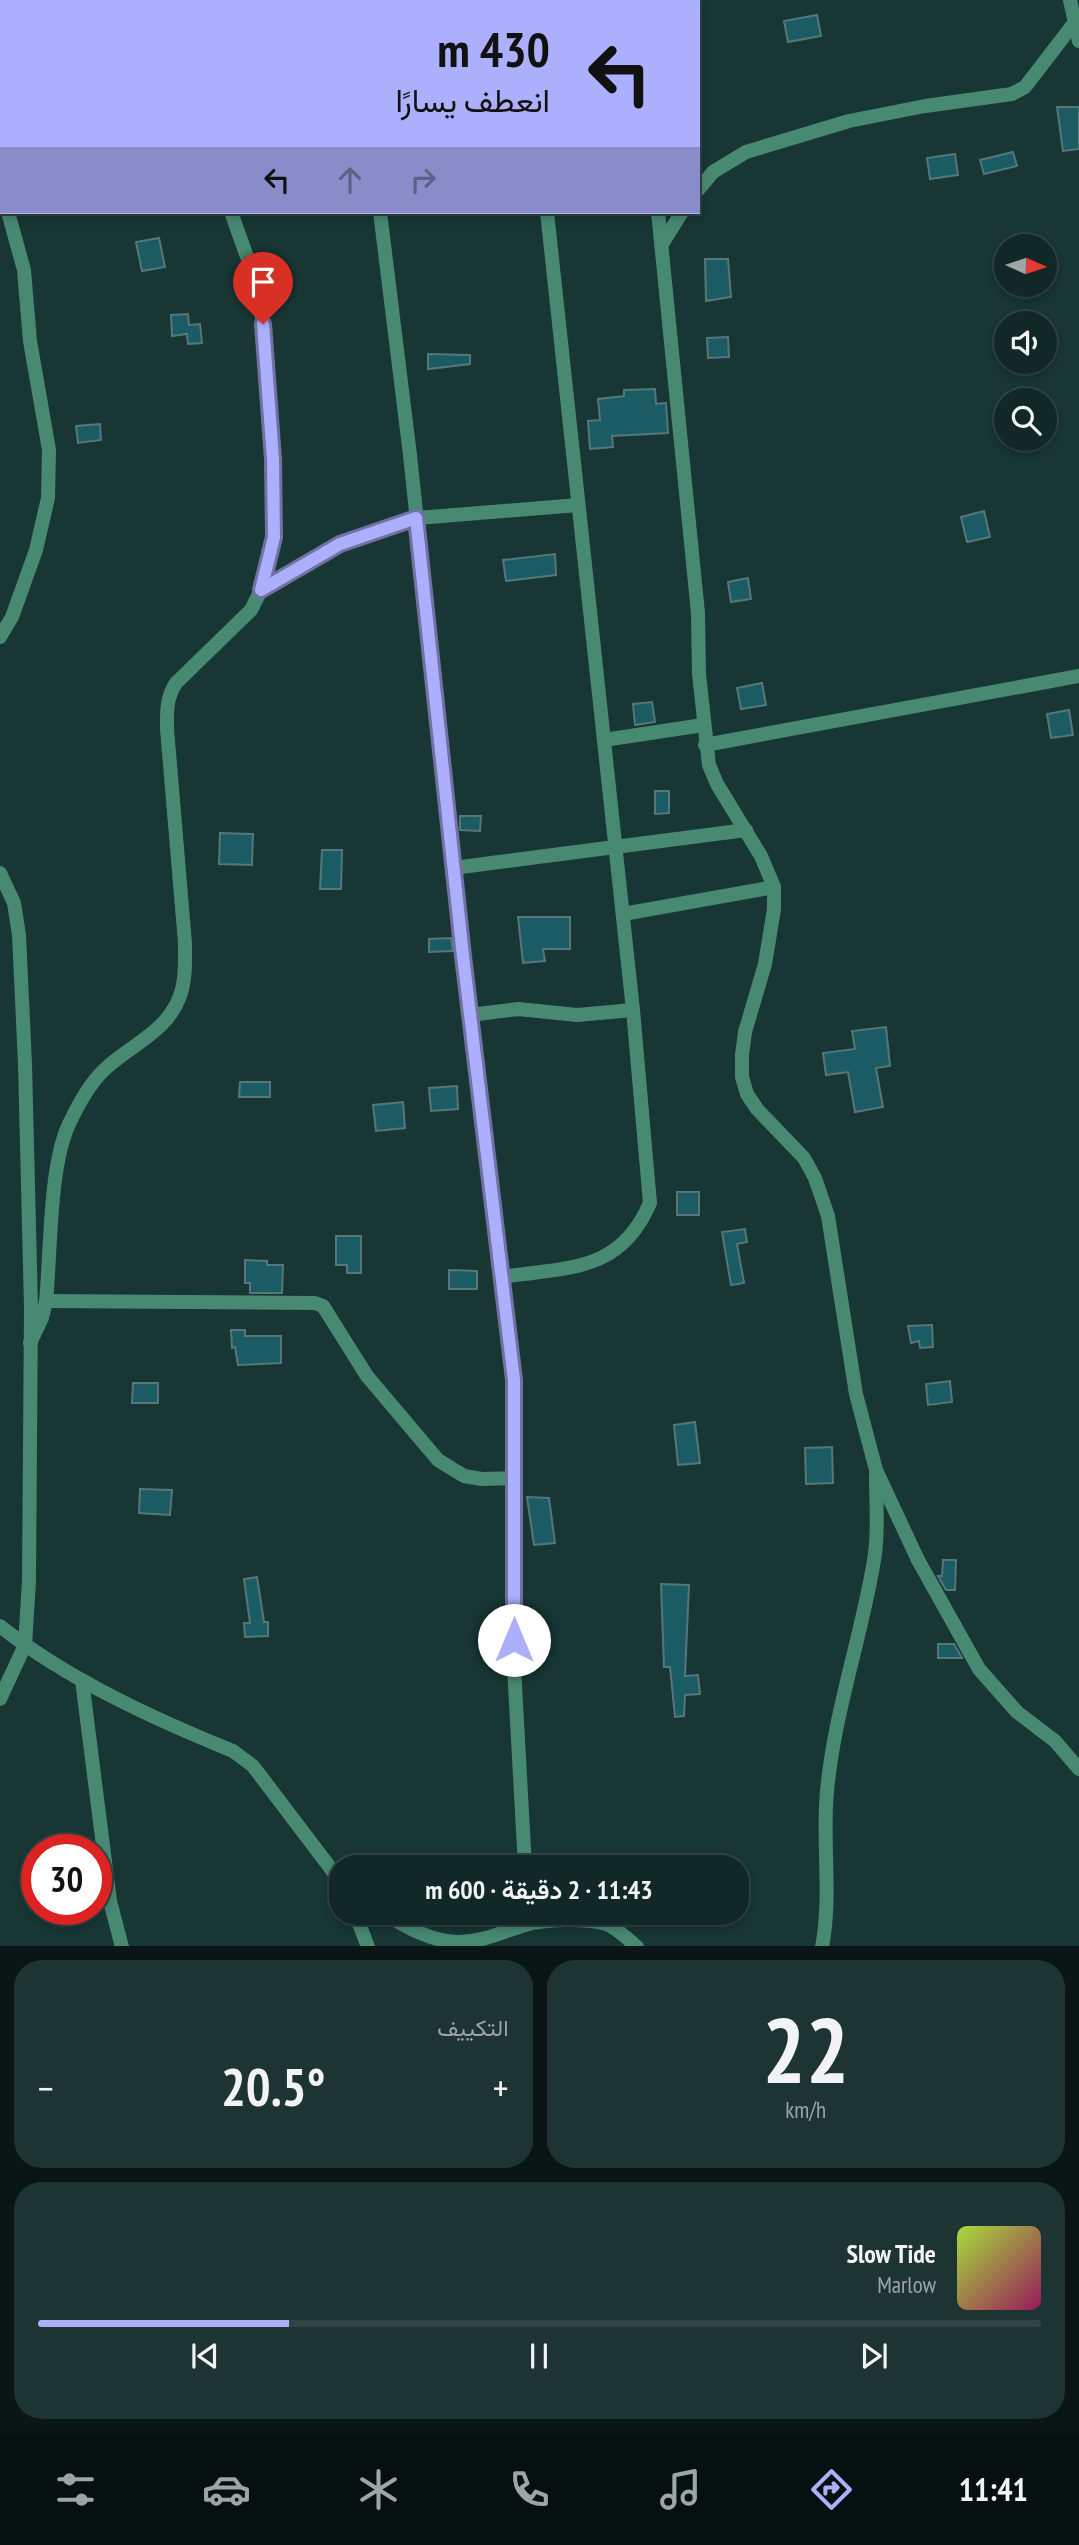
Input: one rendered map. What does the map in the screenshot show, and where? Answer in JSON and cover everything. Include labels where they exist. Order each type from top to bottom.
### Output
[{"type":"street","points":[[1070,0],[1077,21],[1079,41]]},
{"type":"street","points":[[700,188],[713,172],[746,152],[849,121],[925,106],[1012,94],[1025,87],[1077,21]]},
{"type":"street","points":[[0,637],[12,617],[36,550],[48,498],[49,450],[30,341],[24,270],[9,214]]},
{"type":"street","points":[[30,1343],[42,1318],[46,1301],[52,1212],[59,1161],[68,1125],[84,1096],[105,1070],[157,1031],[170,1016],[180,995],[185,970],[185,943],[167,729],[170,691],[251,610],[261,590],[274,537],[273,459],[263,324],[256,282],[232,214]]},
{"type":"street","points":[[380,214],[453,868],[514,1380],[514,1667],[524,1855]]},
{"type":"street","points":[[502,1277],[579,1266],[604,1258],[627,1242],[641,1225],[650,1203],[633,1010],[547,214]]},
{"type":"street","points":[[658,214],[698,613],[699,674],[705,745],[717,784],[746,830],[774,887],[774,909],[765,964],[745,1032],[742,1077],[747,1094],[757,1109],[804,1158],[815,1178],[828,1216],[856,1394],[876,1470],[918,1560],[979,1669],[1017,1712],[1055,1741],[1079,1769]]},
{"type":"street","points":[[662,244],[681,214]]},
{"type":"street","points":[[261,590],[340,544],[416,518],[578,505]]},
{"type":"street","points":[[705,745],[1079,676]]},
{"type":"street","points":[[604,740],[703,725]]},
{"type":"street","points":[[453,868],[746,830]]},
{"type":"street","points":[[0,873],[14,903],[19,935],[25,1064],[30,1343],[29,1581],[25,1646],[0,1699]]},
{"type":"street","points":[[623,914],[774,887]]},
{"type":"street","points":[[470,1015],[518,1009],[577,1016],[633,1010]]},
{"type":"street","points":[[46,1301],[315,1303],[323,1306],[367,1376],[438,1460],[464,1476],[482,1479],[515,1478]]},
{"type":"street","points":[[822,1946],[827,1889],[827,1793],[832,1755],[874,1563],[877,1523],[876,1470]]},
{"type":"street","points":[[0,1626],[25,1646],[82,1680],[233,1751],[253,1766],[329,1866]]},
{"type":"street","points":[[82,1680],[110,1901],[122,1946]]},
{"type":"street","points":[[360,1925],[368,1946]]},
{"type":"street","points":[[402,1925],[434,1938],[456,1942],[496,1936],[516,1925]]},
{"type":"street","points":[[607,1925],[636,1946]]},
{"type":"building","points":[[817,15],[821,36],[788,42],[784,21]]},
{"type":"building","points":[[1057,107],[1079,107],[1079,149],[1063,151]]},
{"type":"building","points":[[1013,152],[1017,166],[984,174],[980,160]]},
{"type":"building","points":[[955,154],[958,175],[930,179],[927,158]]},
{"type":"building","points":[[159,238],[165,267],[142,271],[136,242]]},
{"type":"building","points":[[705,259],[728,259],[731,297],[706,301]]},
{"type":"building","points":[[188,314],[189,325],[200,324],[202,343],[188,344],[187,334],[172,336],[171,315]]},
{"type":"building","points":[[728,337],[729,357],[708,358],[707,338]]},
{"type":"building","points":[[428,354],[470,355],[470,364],[428,369]]},
{"type":"building","points":[[655,389],[656,404],[666,403],[668,433],[612,436],[613,447],[590,449],[588,421],[600,420],[598,399],[624,396],[624,390]]},
{"type":"building","points":[[100,424],[101,440],[78,443],[76,426]]},
{"type":"building","points":[[984,511],[990,537],[967,542],[961,517]]},
{"type":"building","points":[[555,554],[556,575],[506,581],[503,560]]},
{"type":"building","points":[[748,578],[751,599],[731,602],[728,582]]},
{"type":"building","points":[[762,683],[766,705],[741,709],[737,688]]},
{"type":"building","points":[[652,702],[655,722],[635,725],[633,704]]},
{"type":"building","points":[[1069,710],[1073,735],[1051,738],[1047,714]]},
{"type":"building","points":[[655,791],[669,791],[669,813],[655,814]]},
{"type":"building","points":[[460,816],[481,816],[480,831],[460,830]]},
{"type":"building","points":[[220,833],[253,834],[252,865],[219,864]]},
{"type":"building","points":[[322,850],[342,850],[341,889],[320,889]]},
{"type":"building","points":[[518,917],[570,917],[570,949],[543,949],[545,961],[523,963]]},
{"type":"building","points":[[451,938],[453,951],[429,952],[429,939]]},
{"type":"building","points":[[886,1027],[890,1066],[876,1068],[883,1107],[855,1112],[848,1072],[826,1075],[823,1053],[855,1049],[852,1031]]},
{"type":"building","points":[[240,1082],[270,1082],[270,1097],[239,1097]]},
{"type":"building","points":[[457,1086],[458,1109],[431,1111],[429,1088]]},
{"type":"building","points":[[403,1102],[405,1128],[376,1131],[373,1105]]},
{"type":"building","points":[[677,1192],[699,1192],[699,1215],[677,1215]]},
{"type":"building","points":[[745,1229],[747,1242],[737,1244],[744,1283],[731,1285],[722,1232]]},
{"type":"building","points":[[336,1236],[361,1236],[361,1273],[347,1273],[347,1265],[336,1265]]},
{"type":"building","points":[[245,1260],[283,1265],[282,1293],[250,1293],[250,1283],[245,1283]]},
{"type":"building","points":[[449,1270],[477,1271],[477,1289],[449,1289]]},
{"type":"building","points":[[932,1325],[933,1347],[920,1348],[919,1341],[911,1343],[908,1326]]},
{"type":"building","points":[[231,1330],[245,1330],[245,1336],[281,1336],[281,1363],[238,1365],[235,1347],[232,1348]]},
{"type":"building","points":[[950,1381],[952,1402],[928,1405],[926,1384]]},
{"type":"building","points":[[133,1383],[158,1383],[158,1403],[132,1403]]},
{"type":"building","points":[[695,1422],[700,1463],[678,1465],[674,1425]]},
{"type":"building","points":[[832,1447],[833,1483],[806,1484],[805,1448]]},
{"type":"building","points":[[140,1489],[172,1490],[170,1515],[139,1513]]},
{"type":"building","points":[[527,1497],[549,1498],[555,1543],[534,1545]]},
{"type":"building","points":[[943,1560],[956,1560],[955,1590],[946,1590],[938,1576],[942,1576]]},
{"type":"building","points":[[257,1577],[264,1622],[268,1622],[268,1636],[245,1637],[244,1623],[250,1623],[244,1579]]},
{"type":"building","points":[[661,1584],[689,1585],[685,1676],[698,1675],[700,1694],[685,1695],[684,1716],[675,1717],[670,1667],[664,1667]]},
{"type":"building","points":[[938,1644],[954,1644],[962,1658],[938,1658]]},
{"type":"route","points":[[263,324],[273,459],[274,537],[261,590],[340,544],[416,518],[463,956],[514,1380],[514,1640]]}]
